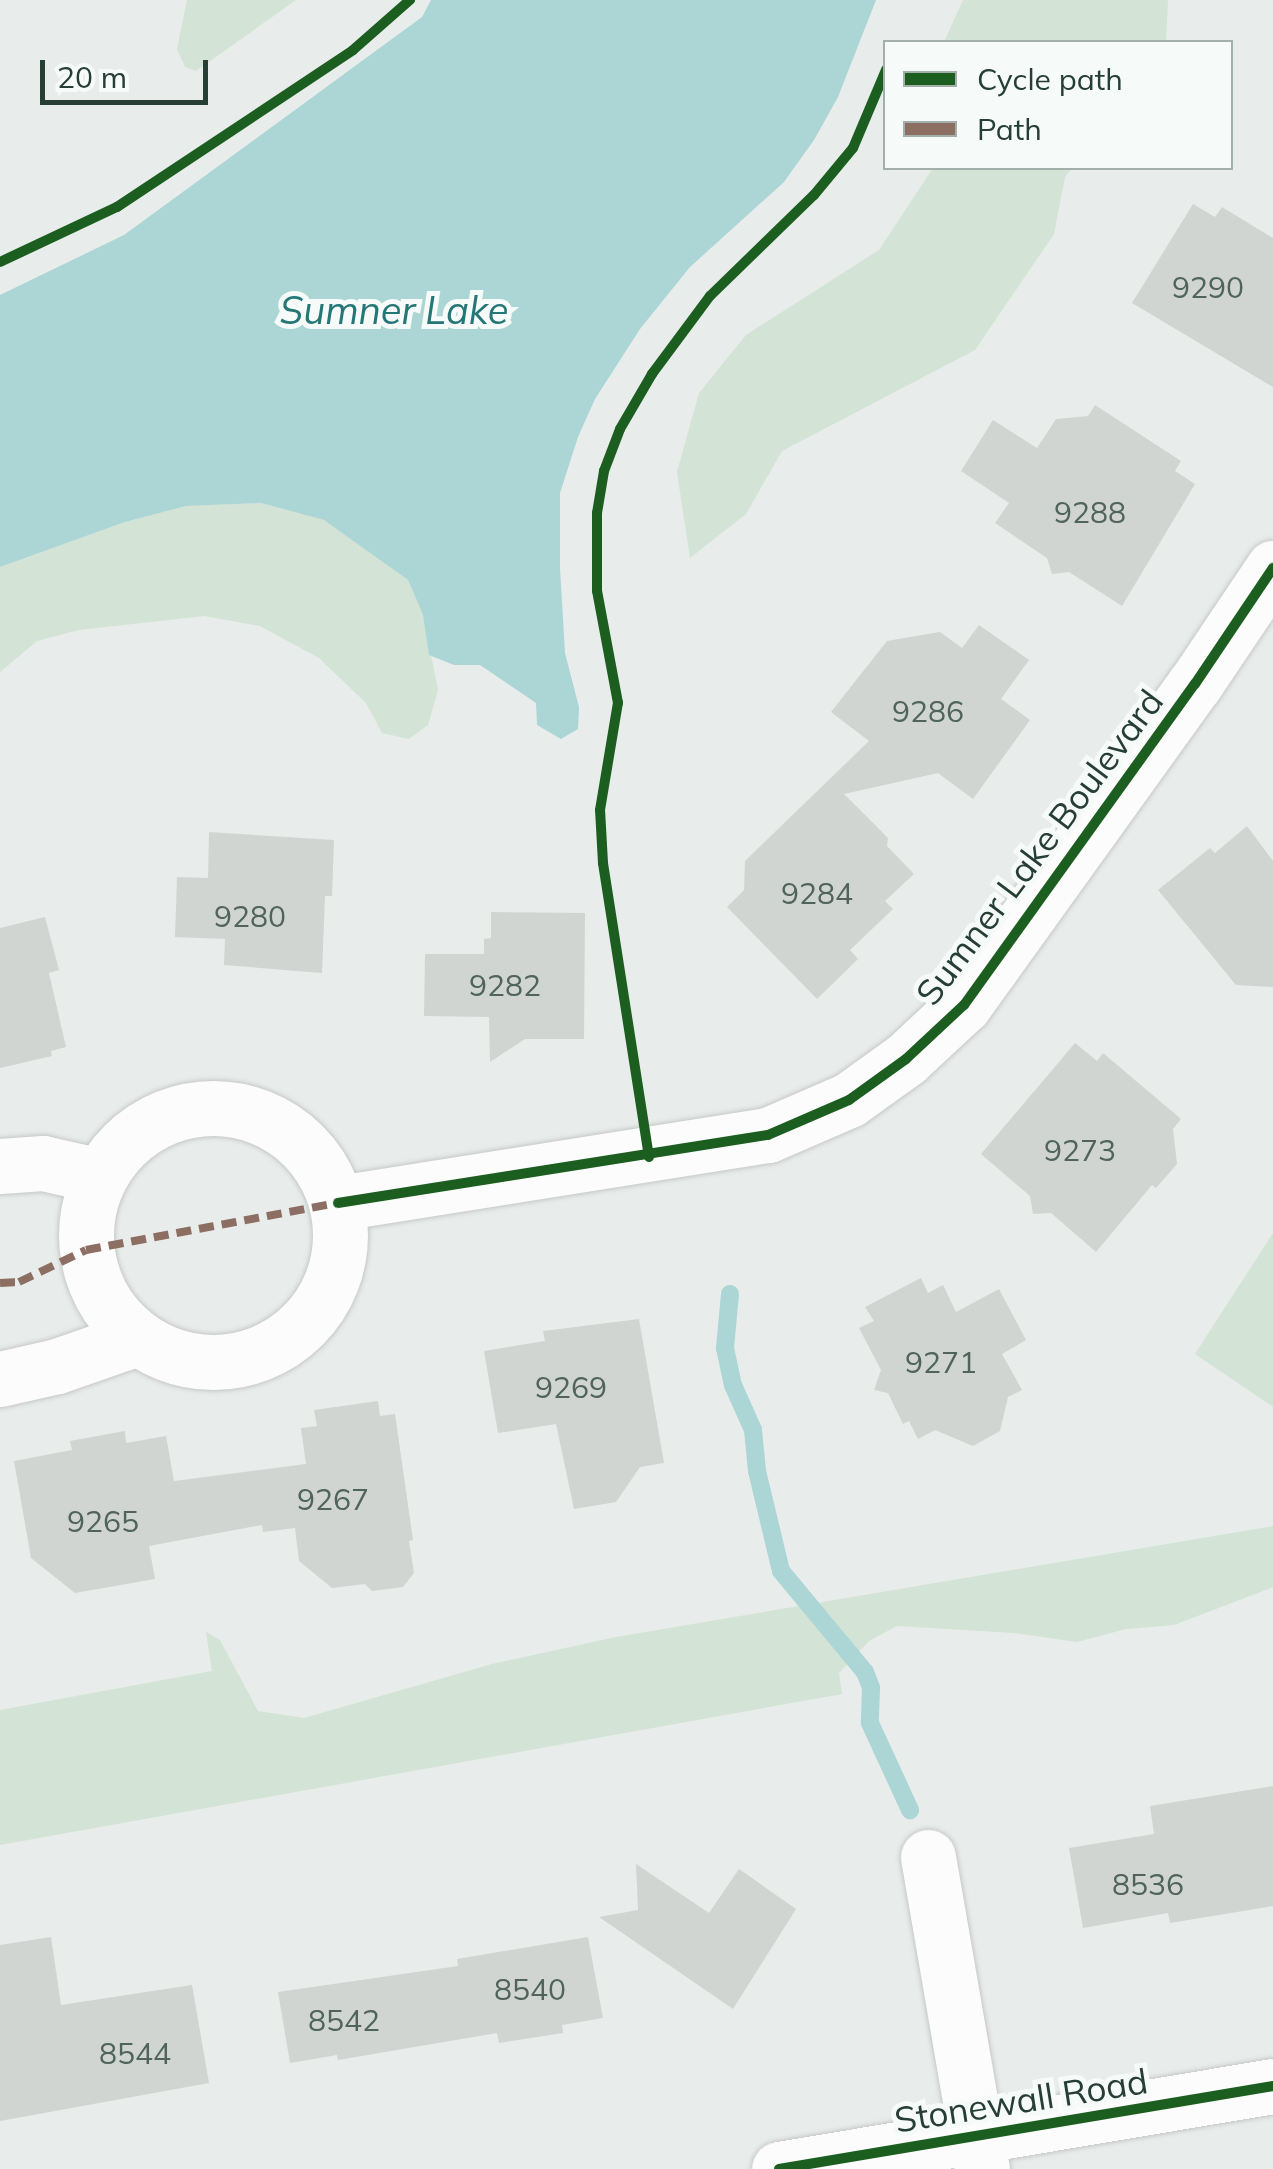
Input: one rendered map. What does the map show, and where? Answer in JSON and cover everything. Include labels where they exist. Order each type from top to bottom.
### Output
[{"type":"street","name":"Sumner Lake Boulevard","points":[[338,1203],[768,1135],[849,1100],[906,1059],[964,1005],[1195,684],[1273,568]]},
{"type":"street","points":[[215,1106],[250,1112],[282,1127],[309,1150],[329,1179],[338,1203],[340,1251],[330,1287],[310,1319],[282,1344],[247,1358],[208,1362],[172,1356],[138,1338],[111,1311],[93,1277],[86,1250],[88,1207],[100,1176],[119,1147],[147,1125],[179,1111],[215,1106]]},
{"type":"street","points":[[0,1166],[43,1162],[100,1176]]},
{"type":"street","points":[[0,1378],[72,1362],[138,1338]]},
{"type":"street","points":[[928,1857],[979,2152]]},
{"type":"street","name":"Stonewall Road","points":[[779,2169],[979,2152],[1273,2086]]},
{"type":"green space","points":[[187,0],[296,0],[196,71],[185,67],[177,49]]},
{"type":"green space","points":[[963,0],[1168,0],[1166,40],[945,40]]},
{"type":"green space","points":[[932,170],[1070,170],[1065,177],[1054,234],[975,350],[782,451],[746,514],[690,558],[677,472],[699,393],[746,335],[879,250]]},
{"type":"green space","points":[[261,503],[325,520],[408,580],[423,615],[438,690],[428,725],[409,739],[382,733],[366,703],[319,658],[260,626],[204,616],[79,630],[37,641],[0,672],[0,567],[125,522],[186,506]]},
{"type":"green space","points":[[1273,1233],[1273,1407],[1195,1354]]},
{"type":"green space","points":[[1273,1526],[1273,1587],[1174,1625],[1126,1629],[1077,1642],[1014,1633],[897,1626],[869,1641],[839,1673],[842,1694],[0,1845],[0,1710],[212,1671],[206,1632],[220,1640],[258,1711],[304,1718],[492,1664],[616,1637]]},
{"type":"water","name":"Sumner Lake","points":[[431,0],[876,0],[838,97],[814,140],[784,182],[690,267],[640,329],[595,399],[578,437],[560,493],[560,568],[565,653],[579,707],[578,729],[561,739],[537,725],[536,703],[480,665],[454,665],[429,655],[423,615],[408,580],[324,520],[261,503],[186,506],[125,522],[0,567],[0,295],[124,235],[422,17]]},
{"type":"building","points":[[1193,204],[1215,217],[1222,207],[1273,238],[1273,387],[1132,303]]},
{"type":"building","points":[[1095,405],[1181,461],[1175,471],[1195,484],[1122,606],[1069,572],[1052,574],[1047,558],[995,523],[1009,503],[961,471],[993,420],[1037,448],[1056,419],[1088,416]]},
{"type":"building","points":[[979,625],[1029,660],[1001,699],[1030,720],[973,799],[938,773],[844,794],[888,838],[887,846],[914,874],[885,901],[893,909],[850,950],[858,959],[817,999],[727,907],[744,890],[745,861],[869,741],[831,712],[887,641],[940,632],[962,648]]},
{"type":"building","points":[[1247,826],[1273,861],[1273,987],[1236,985],[1158,890],[1210,848],[1215,853]]},
{"type":"building","points":[[209,832],[334,840],[332,896],[325,896],[322,973],[224,965],[225,939],[175,937],[177,877],[208,878]]},
{"type":"building","points":[[491,912],[585,913],[584,1039],[525,1039],[490,1062],[489,1017],[424,1016],[425,954],[484,954],[484,939],[491,938]]},
{"type":"building","points":[[45,917],[59,970],[49,973],[66,1047],[51,1051],[52,1056],[0,1068],[0,928]]},
{"type":"building","points":[[1075,1043],[1097,1061],[1103,1053],[1181,1119],[1173,1129],[1177,1164],[1156,1188],[1152,1185],[1096,1252],[1051,1213],[1033,1214],[1030,1196],[981,1154]]},
{"type":"building","points":[[921,1278],[928,1293],[943,1285],[956,1312],[999,1289],[1026,1340],[1002,1354],[1022,1390],[1008,1397],[1000,1431],[973,1446],[935,1430],[918,1439],[909,1421],[903,1424],[888,1393],[874,1390],[881,1370],[859,1328],[874,1321],[865,1307]]},
{"type":"building","points":[[639,1319],[664,1463],[640,1467],[616,1502],[574,1509],[556,1424],[498,1433],[484,1351],[545,1341],[543,1331]]},
{"type":"building","points":[[378,1401],[380,1416],[395,1414],[413,1540],[409,1541],[414,1573],[403,1587],[372,1591],[365,1584],[332,1588],[299,1561],[295,1528],[263,1532],[262,1525],[149,1546],[155,1579],[75,1593],[31,1558],[14,1461],[72,1450],[70,1441],[125,1431],[126,1443],[166,1436],[174,1481],[306,1464],[301,1428],[317,1426],[314,1410]]},
{"type":"building","points":[[1273,1786],[1273,1906],[1170,1923],[1168,1913],[1083,1928],[1069,1848],[1154,1834],[1150,1806]]},
{"type":"building","points":[[636,1864],[709,1913],[739,1869],[796,1909],[733,2009],[599,1917],[638,1910]]},
{"type":"building","points":[[51,1937],[61,2005],[192,1985],[209,2083],[0,2121],[0,1945]]},
{"type":"building","points":[[588,1937],[603,2018],[562,2025],[563,2033],[499,2043],[497,2033],[338,2060],[337,2055],[290,2063],[278,1992],[458,1966],[457,1959]]},
{"type":"waterway","points":[[730,1294],[725,1348],[733,1385],[753,1430],[757,1471],[781,1571],[865,1672],[871,1688],[870,1723],[910,1810]]},
{"type":"marked path","points":[[0,1283],[19,1282],[86,1250],[338,1203]]},
{"type":"cycle path","points":[[0,262],[117,207],[353,50],[410,0]]},
{"type":"cycle path","points":[[649,1157],[603,863],[600,810],[618,703],[597,591],[597,513],[604,471],[620,429],[652,374],[710,296],[814,195],[853,148],[883,77]]},
{"type":"cycle path","points":[[338,1203],[768,1135],[849,1100],[906,1059],[964,1005],[1195,684],[1273,568]]},
{"type":"cycle path","points":[[779,2169],[1273,2086]]}]
